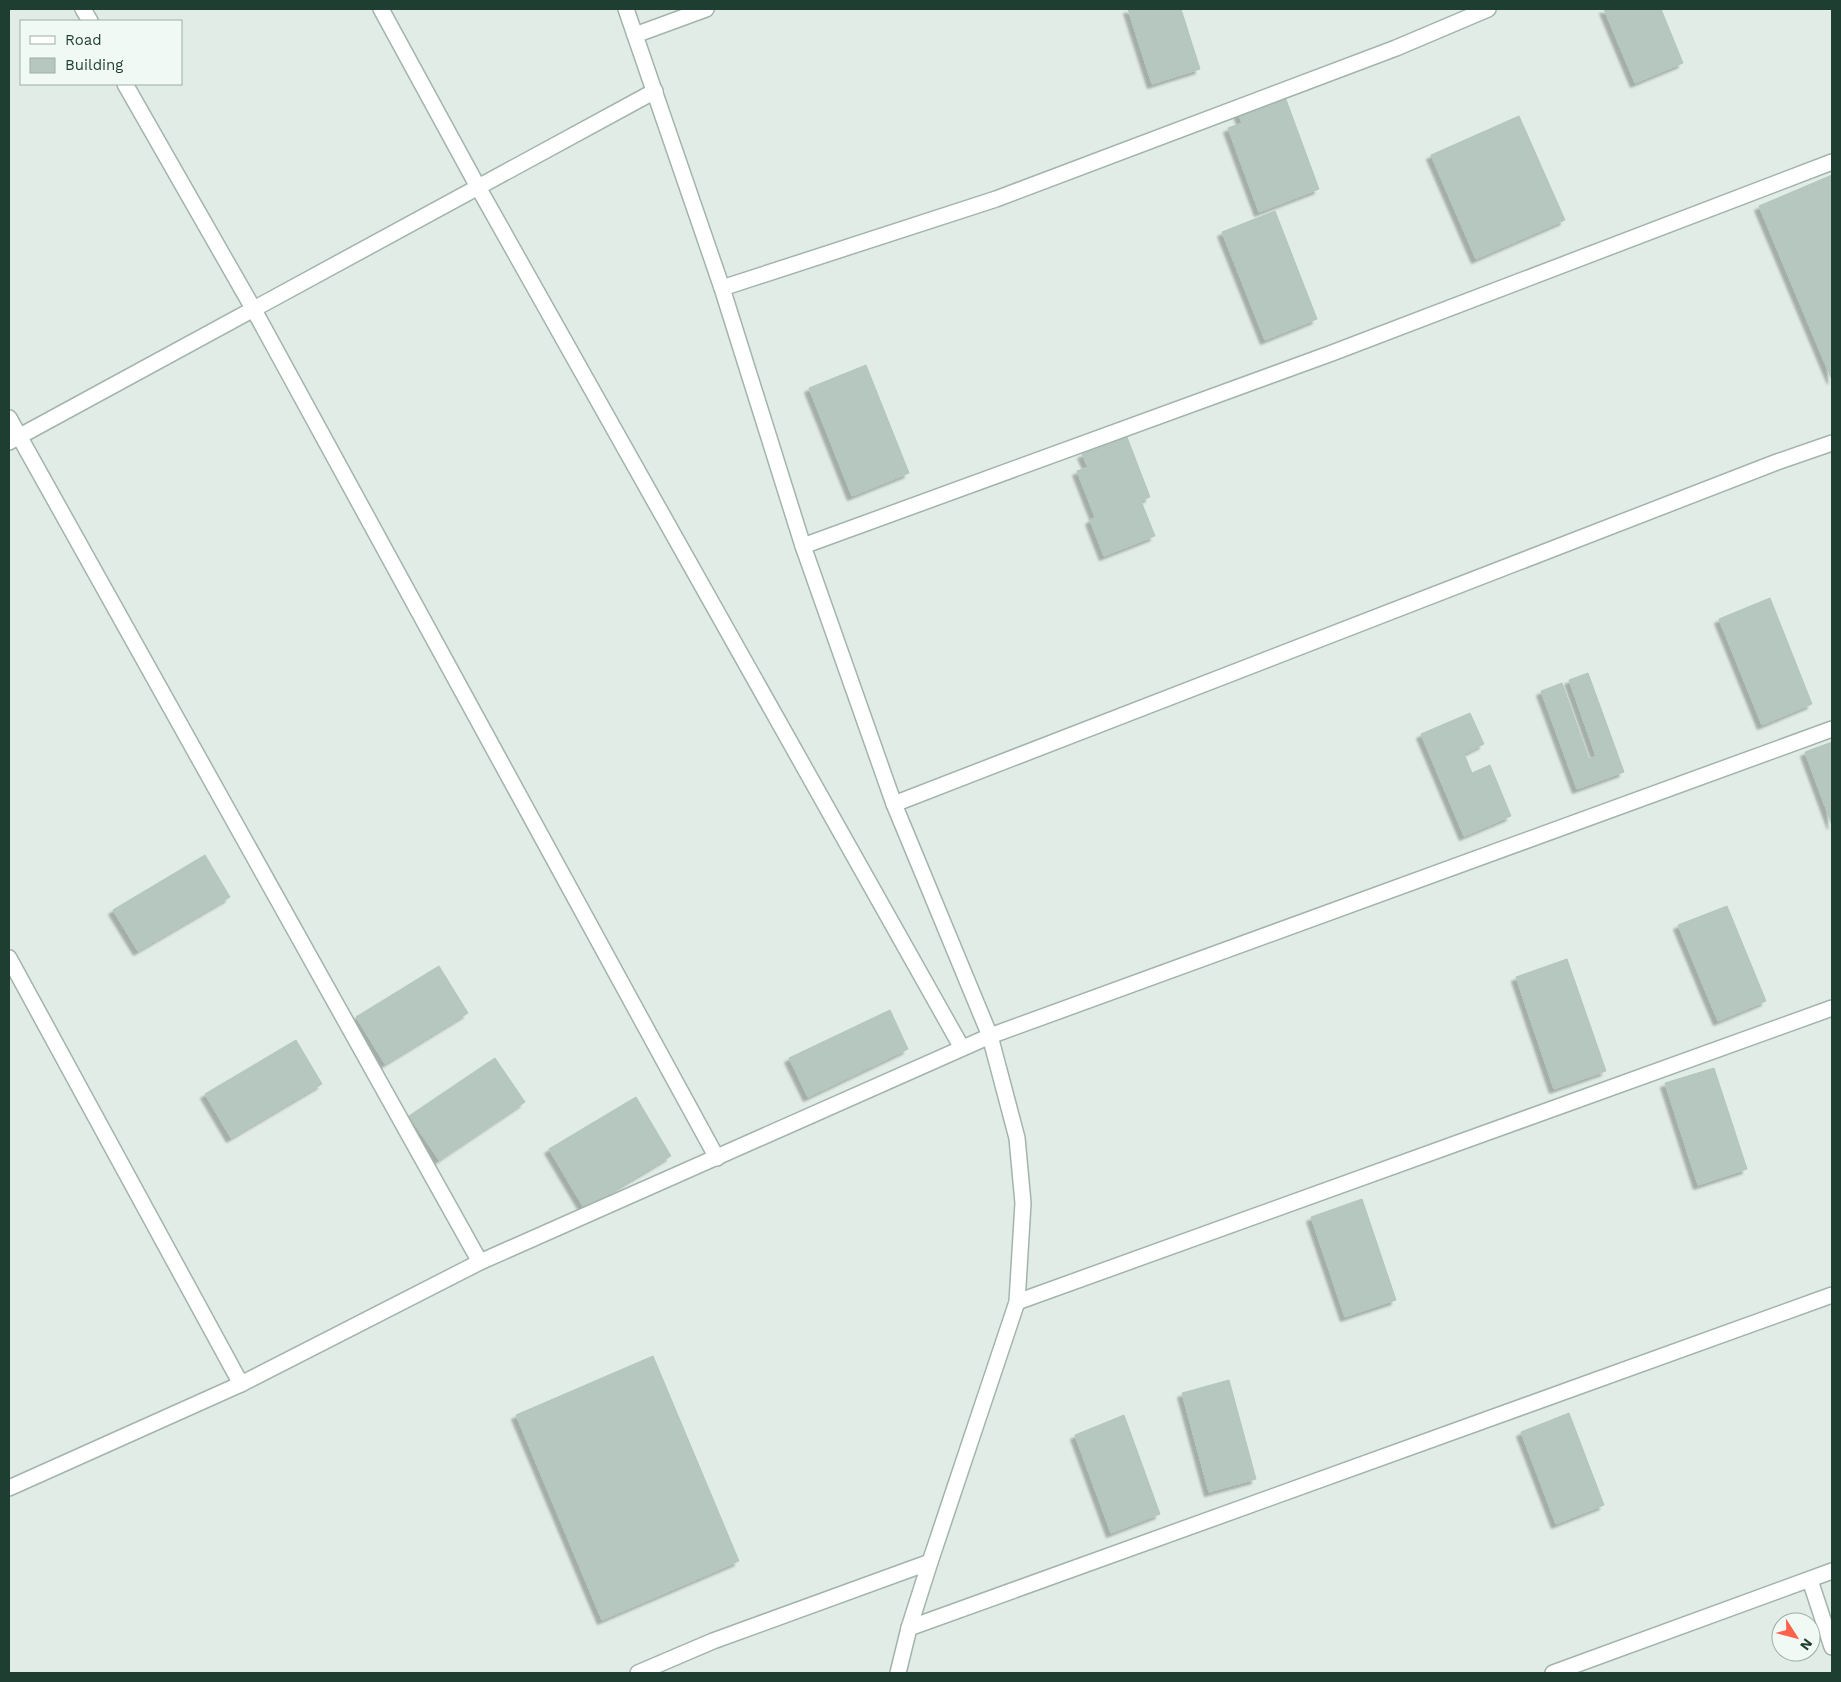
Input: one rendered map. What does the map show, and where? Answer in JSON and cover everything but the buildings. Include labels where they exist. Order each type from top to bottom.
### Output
[{"type":"street","points":[[83,9],[89,20]]},
{"type":"street","points":[[381,9],[478,187],[962,1048]]},
{"type":"street","points":[[626,9],[722,288],[803,546],[894,804],[990,1036],[1018,1138],[1023,1204],[1017,1302],[930,1562],[909,1628],[898,1673]]},
{"type":"street","points":[[635,35],[706,9]]},
{"type":"street","points":[[722,288],[996,199],[1396,48],[1488,9]]},
{"type":"street","points":[[126,85],[254,310],[717,1158]]},
{"type":"street","points":[[14,440],[655,91]]},
{"type":"street","points":[[803,546],[1341,350],[1832,162]]},
{"type":"street","points":[[9,418],[14,440],[480,1262]]},
{"type":"street","points":[[894,804],[1768,465],[1832,443]]},
{"type":"street","points":[[9,1488],[241,1384],[480,1262],[990,1036],[1832,729]]},
{"type":"street","points":[[9,958],[241,1384]]},
{"type":"street","points":[[1017,1302],[1832,1008]]},
{"type":"street","points":[[909,1628],[1832,1295]]},
{"type":"street","points":[[638,1673],[713,1642],[930,1562]]},
{"type":"street","points":[[1553,1673],[1832,1572]]},
{"type":"street","points":[[1810,1580],[1832,1647]]}]
